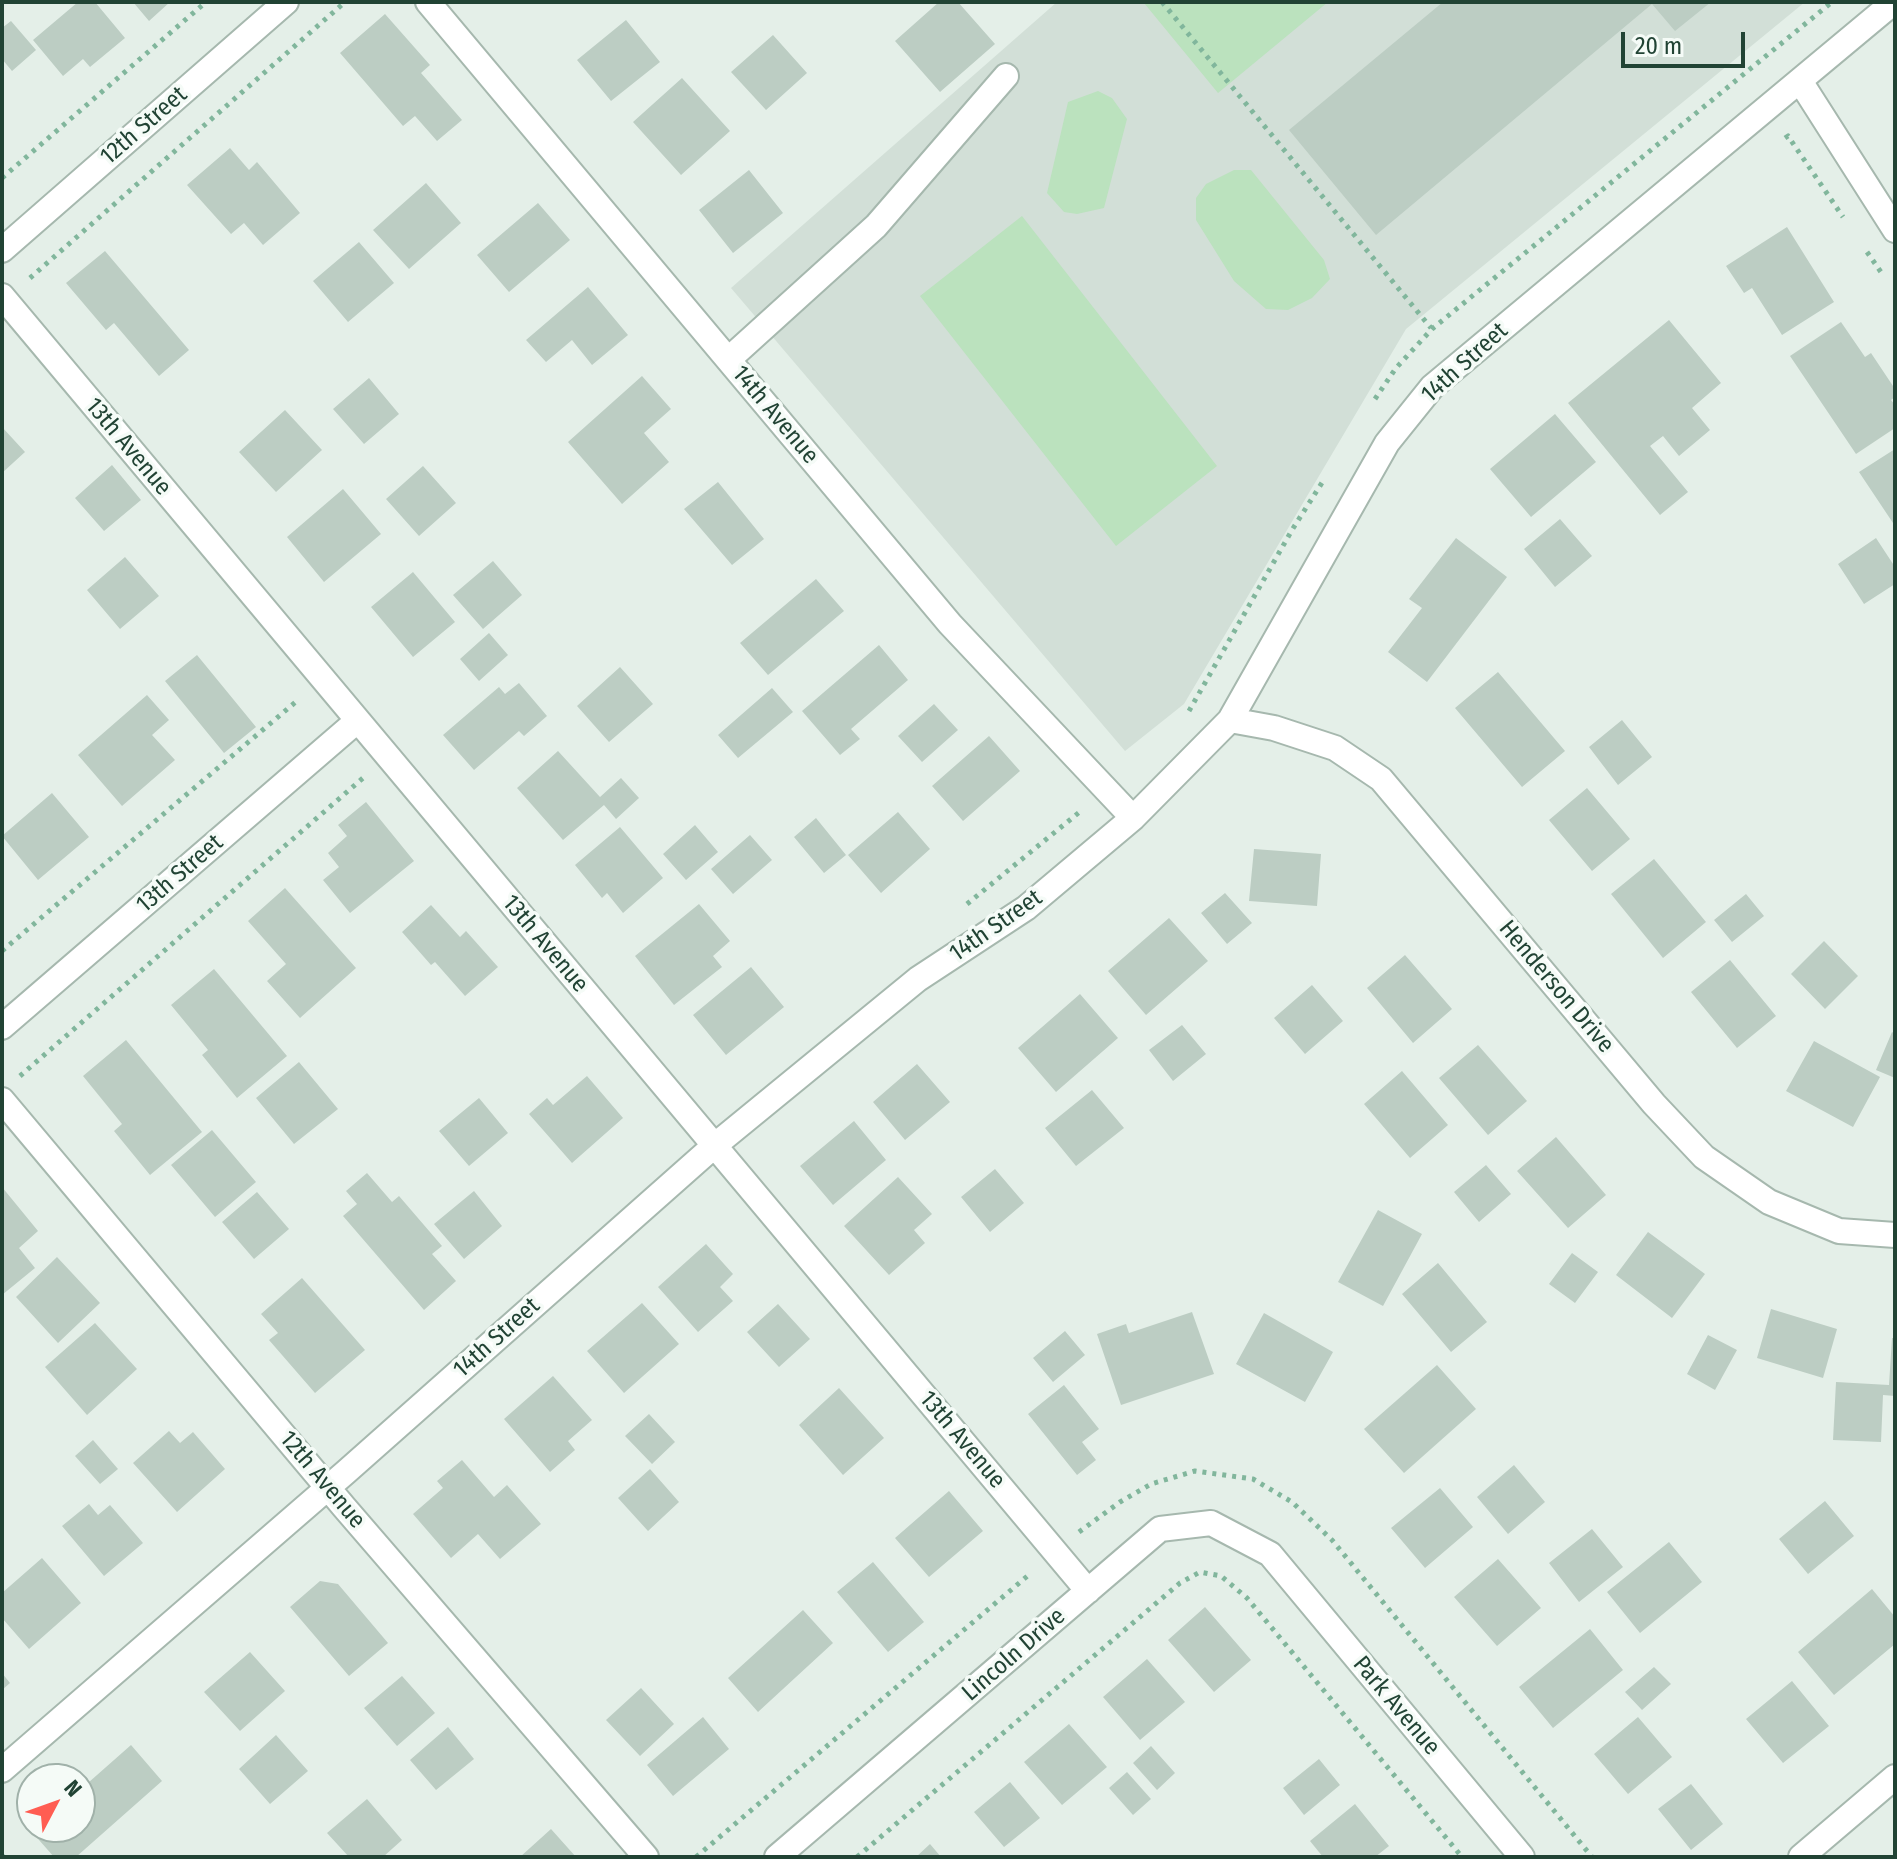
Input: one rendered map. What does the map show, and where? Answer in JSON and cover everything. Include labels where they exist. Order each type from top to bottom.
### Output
[{"type":"street","name":"12th Street","points":[[2,250],[286,2]]},
{"type":"street","name":"14th Avenue","points":[[428,2],[950,624],[1133,818]]},
{"type":"street","name":"14th Street","points":[[2,1770],[328,1488],[714,1146],[918,979],[1026,908],[1133,818],[1230,720],[1387,443],[1432,387],[1894,2]]},
{"type":"street","points":[[729,359],[876,226],[1006,76]]},
{"type":"street","points":[[1800,81],[1895,230]]},
{"type":"street","name":"13th Avenue","points":[[12,290],[357,721],[1088,1591]]},
{"type":"street","name":"Henderson Drive","points":[[1230,720],[1274,728],[1335,748],[1381,779],[1654,1104],[1704,1157],[1769,1202],[1839,1231],[1895,1235]]},
{"type":"street","name":"13th Street","points":[[2,1027],[357,721]]},
{"type":"street","name":"12th Avenue","points":[[2,1100],[328,1488],[646,1857]]},
{"type":"street","name":"Lincoln Drive","points":[[777,1857],[1160,1529],[1211,1523],[1270,1554]]},
{"type":"street","name":"Park Avenue","points":[[1270,1554],[1522,1857]]},
{"type":"street","points":[[1801,1857],[1895,1777]]},
{"type":"path","points":[[2,178],[206,2]]},
{"type":"path","points":[[12,290],[345,2]]},
{"type":"path","points":[[1162,2],[1432,329]]},
{"type":"path","points":[[1776,145],[1788,136],[1848,224]]},
{"type":"path","points":[[1865,250],[1883,275]]},
{"type":"path","points":[[2,951],[305,694]]},
{"type":"path","points":[[19,1076],[369,773]]},
{"type":"path","points":[[958,910],[1082,810]]},
{"type":"path","points":[[696,1857],[1039,1567]]},
{"type":"path","points":[[857,1857],[1180,1583],[1200,1572],[1221,1576],[1247,1598],[1462,1857]]},
{"type":"shaded area","points":[[1057,2],[1805,2],[1406,329],[1184,704],[1125,751],[731,288]]},
{"type":"green space","points":[[1145,2],[1328,2],[1218,93]]},
{"type":"green space","points":[[1098,91],[1112,98],[1127,119],[1104,208],[1077,214],[1064,212],[1047,193],[1068,102]]},
{"type":"green space","points":[[1234,170],[1251,170],[1324,260],[1330,279],[1312,298],[1288,310],[1266,309],[1234,281],[1196,220],[1196,198],[1206,184]]},
{"type":"green space","points":[[1022,216],[1217,466],[1116,546],[920,296]]},
{"type":"building","points":[[78,2],[95,2],[125,38],[90,67],[83,59],[63,76],[33,40]]},
{"type":"building","points":[[133,2],[170,2],[149,21]]},
{"type":"building","points":[[939,2],[958,2],[995,44],[940,92],[895,41]]},
{"type":"building","points":[[1443,2],[1711,2],[1675,31],[1652,4],[1376,235],[1289,130]]},
{"type":"building","points":[[385,14],[430,65],[421,73],[462,120],[437,141],[415,116],[403,126],[340,53]]},
{"type":"building","points":[[626,20],[660,62],[611,101],[577,60]]},
{"type":"building","points":[[11,21],[36,50],[12,71],[2,59],[2,28]]},
{"type":"building","points":[[773,35],[807,73],[766,110],[731,72]]},
{"type":"building","points":[[682,78],[730,131],[681,175],[633,122]]},
{"type":"building","points":[[230,148],[249,170],[257,162],[300,213],[263,245],[244,223],[231,234],[187,185]]},
{"type":"building","points":[[749,170],[783,213],[733,253],[699,210]]},
{"type":"building","points":[[426,183],[461,223],[409,269],[373,230]]},
{"type":"building","points":[[538,203],[570,240],[509,292],[477,255]]},
{"type":"building","points":[[1787,227],[1834,302],[1782,335],[1752,288],[1744,293],[1726,266]]},
{"type":"building","points":[[359,242],[394,283],[348,322],[313,281]]},
{"type":"building","points":[[105,251],[189,350],[159,376],[114,323],[106,330],[66,283]]},
{"type":"building","points":[[588,287],[628,335],[592,365],[572,340],[546,362],[526,340]]},
{"type":"building","points":[[1669,320],[1721,383],[1692,408],[1710,430],[1679,456],[1663,436],[1650,446],[1688,492],[1660,515],[1568,403]]},
{"type":"building","points":[[1841,322],[1865,357],[1871,353],[1895,389],[1895,397],[1891,400],[1895,405],[1895,428],[1856,454],[1790,356]]},
{"type":"building","points":[[642,376],[671,409],[644,433],[669,462],[622,504],[568,442]]},
{"type":"building","points":[[369,378],[399,414],[364,444],[333,409]]},
{"type":"building","points":[[285,410],[322,450],[276,492],[239,452]]},
{"type":"building","points":[[1555,414],[1596,462],[1531,517],[1490,469]]},
{"type":"building","points":[[2,427],[25,452],[2,473]]},
{"type":"building","points":[[1895,449],[1895,526],[1859,472]]},
{"type":"building","points":[[112,465],[141,500],[104,531],[75,498]]},
{"type":"building","points":[[423,466],[456,503],[419,536],[386,499]]},
{"type":"building","points":[[718,482],[764,539],[732,565],[684,509]]},
{"type":"building","points":[[343,489],[381,534],[324,582],[287,537]]},
{"type":"building","points":[[1560,519],[1592,556],[1555,587],[1524,549]]},
{"type":"building","points":[[1456,538],[1507,577],[1427,682],[1388,652],[1422,608],[1409,599]]},
{"type":"building","points":[[1876,538],[1895,567],[1895,584],[1864,604],[1838,564]]},
{"type":"building","points":[[125,557],[159,596],[120,629],[87,590]]},
{"type":"building","points":[[493,561],[522,595],[483,629],[453,595]]},
{"type":"building","points":[[413,572],[455,622],[413,657],[371,607]]},
{"type":"building","points":[[816,579],[844,611],[768,675],[740,643]]},
{"type":"building","points":[[489,633],[508,655],[479,681],[460,659]]},
{"type":"building","points":[[879,645],[908,680],[851,729],[860,739],[840,755],[802,711]]},
{"type":"building","points":[[197,655],[256,727],[224,753],[165,681]]},
{"type":"building","points":[[620,667],[653,704],[609,742],[577,706]]},
{"type":"building","points":[[1498,672],[1565,751],[1522,787],[1455,708]]},
{"type":"building","points":[[519,683],[547,716],[524,736],[519,731],[474,770],[443,735],[499,687],[505,694]]},
{"type":"building","points":[[772,688],[793,712],[738,758],[718,735]]},
{"type":"building","points":[[147,695],[169,720],[152,735],[175,760],[122,806],[78,755]]},
{"type":"building","points":[[934,704],[958,730],[922,762],[898,736]]},
{"type":"building","points":[[1622,720],[1652,757],[1618,785],[1589,747]]},
{"type":"building","points":[[989,736],[1020,771],[963,821],[932,786]]},
{"type":"building","points":[[558,751],[600,797],[621,778],[639,798],[616,819],[604,805],[563,840],[517,788]]},
{"type":"building","points":[[1587,788],[1630,839],[1592,871],[1549,820]]},
{"type":"building","points":[[52,793],[89,837],[38,880],[2,836]]},
{"type":"building","points":[[366,802],[414,861],[350,913],[323,880],[339,867],[328,853],[347,836],[338,825]]},
{"type":"building","points":[[898,812],[930,849],[881,893],[848,855]]},
{"type":"building","points":[[816,818],[846,855],[824,873],[794,837]]},
{"type":"building","points":[[695,825],[718,852],[686,880],[663,854]]},
{"type":"building","points":[[620,827],[663,878],[623,913],[607,893],[602,898],[575,865]]},
{"type":"building","points":[[750,835],[772,860],[733,894],[711,869]]},
{"type":"building","points":[[1254,849],[1321,854],[1317,906],[1249,901]]},
{"type":"building","points":[[1654,859],[1706,922],[1663,958],[1611,894]]},
{"type":"building","points":[[285,888],[356,968],[300,1018],[267,981],[286,964],[248,921]]},
{"type":"building","points":[[1225,893],[1252,923],[1227,944],[1201,913]]},
{"type":"building","points":[[1746,894],[1764,916],[1732,942],[1714,920]]},
{"type":"building","points":[[699,904],[730,941],[713,956],[722,967],[674,1005],[635,956]]},
{"type":"building","points":[[431,905],[460,937],[466,931],[498,967],[465,996],[435,962],[431,965],[402,932]]},
{"type":"building","points":[[1169,918],[1208,961],[1146,1015],[1108,971]]},
{"type":"building","points":[[1824,941],[1858,976],[1825,1009],[1791,974]]},
{"type":"building","points":[[1405,955],[1452,1009],[1413,1043],[1367,988]]},
{"type":"building","points":[[1730,960],[1776,1016],[1737,1048],[1691,992]]},
{"type":"building","points":[[751,967],[784,1007],[726,1055],[693,1015]]},
{"type":"building","points":[[214,969],[287,1056],[237,1098],[202,1055],[208,1050],[171,1005]]},
{"type":"building","points":[[1312,985],[1343,1021],[1305,1054],[1274,1018]]},
{"type":"building","points":[[1080,994],[1118,1038],[1056,1092],[1018,1048]]},
{"type":"building","points":[[1182,1025],[1206,1054],[1173,1081],[1149,1050]]},
{"type":"building","points":[[1892,1032],[1895,1034],[1895,1078],[1876,1070]]},
{"type":"building","points":[[126,1040],[202,1132],[150,1175],[114,1131],[122,1124],[83,1076]]},
{"type":"building","points":[[1814,1041],[1880,1077],[1853,1127],[1786,1091]]},
{"type":"building","points":[[1478,1045],[1527,1101],[1488,1135],[1439,1078]]},
{"type":"building","points":[[299,1062],[338,1109],[294,1144],[256,1098]]},
{"type":"building","points":[[917,1064],[950,1102],[905,1140],[873,1102]]},
{"type":"building","points":[[1402,1071],[1448,1125],[1410,1158],[1364,1104]]},
{"type":"building","points":[[587,1076],[623,1118],[572,1163],[529,1114],[547,1098],[553,1105]]},
{"type":"building","points":[[1092,1090],[1124,1128],[1076,1166],[1045,1128]]},
{"type":"building","points":[[479,1098],[508,1133],[469,1166],[439,1131]]},
{"type":"building","points":[[854,1121],[886,1160],[833,1205],[800,1166]]},
{"type":"building","points":[[212,1130],[256,1182],[215,1217],[171,1165]]},
{"type":"building","points":[[1556,1137],[1606,1195],[1568,1228],[1517,1171]]},
{"type":"building","points":[[1486,1165],[1511,1194],[1479,1222],[1454,1192]]},
{"type":"building","points":[[995,1169],[1024,1203],[990,1232],[961,1197]]},
{"type":"building","points":[[367,1173],[392,1202],[399,1196],[442,1246],[432,1254],[456,1281],[424,1310],[343,1216],[357,1204],[346,1191]]},
{"type":"building","points":[[898,1177],[932,1214],[914,1230],[925,1243],[889,1275],[844,1226]]},
{"type":"building","points":[[2,1187],[38,1231],[19,1248],[35,1268],[2,1295]]},
{"type":"building","points":[[474,1191],[502,1226],[464,1259],[434,1224]]},
{"type":"building","points":[[257,1192],[289,1229],[254,1259],[222,1222]]},
{"type":"building","points":[[1378,1210],[1422,1234],[1383,1306],[1338,1282]]},
{"type":"building","points":[[1648,1232],[1705,1274],[1672,1318],[1616,1275]]},
{"type":"building","points":[[706,1244],[733,1274],[720,1287],[733,1301],[698,1332],[658,1287]]},
{"type":"building","points":[[1572,1253],[1598,1272],[1575,1303],[1549,1284]]},
{"type":"building","points":[[57,1257],[100,1303],[58,1343],[16,1297]]},
{"type":"building","points":[[1438,1263],[1487,1322],[1451,1352],[1402,1294]]},
{"type":"building","points":[[302,1278],[365,1350],[315,1393],[269,1340],[278,1333],[261,1314]]},
{"type":"building","points":[[642,1303],[679,1344],[624,1393],[587,1351]]},
{"type":"building","points":[[778,1304],[810,1339],[779,1367],[747,1332]]},
{"type":"building","points":[[1771,1309],[1837,1329],[1823,1378],[1757,1358]]},
{"type":"building","points":[[1192,1312],[1214,1374],[1121,1405],[1097,1334],[1126,1324],[1129,1333]]},
{"type":"building","points":[[1264,1313],[1333,1352],[1305,1402],[1236,1364]]},
{"type":"building","points":[[95,1323],[137,1369],[87,1415],[45,1367]]},
{"type":"building","points":[[1065,1331],[1085,1355],[1053,1382],[1033,1358]]},
{"type":"building","points":[[1708,1335],[1737,1350],[1715,1390],[1687,1374]]},
{"type":"building","points":[[1892,1338],[1895,1338],[1895,1396],[1883,1395],[1881,1442],[1833,1440],[1836,1382],[1889,1385]]},
{"type":"building","points":[[1437,1365],[1476,1409],[1404,1473],[1364,1429]]},
{"type":"building","points":[[553,1376],[592,1420],[568,1441],[575,1450],[550,1472],[504,1419]]},
{"type":"building","points":[[1064,1385],[1099,1429],[1082,1442],[1096,1460],[1077,1475],[1028,1414]]},
{"type":"building","points":[[839,1388],[884,1438],[843,1475],[799,1425]]},
{"type":"building","points":[[649,1414],[675,1442],[652,1464],[625,1436]]},
{"type":"building","points":[[169,1431],[180,1443],[193,1432],[225,1469],[177,1512],[133,1463]]},
{"type":"building","points":[[93,1440],[118,1469],[100,1484],[75,1456]]},
{"type":"building","points":[[462,1460],[494,1497],[507,1485],[541,1524],[500,1559],[478,1534],[451,1558],[413,1514],[443,1488],[437,1481]]},
{"type":"building","points":[[1514,1465],[1545,1502],[1508,1534],[1477,1497]]},
{"type":"building","points":[[650,1469],[679,1502],[648,1531],[618,1498]]},
{"type":"building","points":[[1440,1488],[1473,1527],[1425,1568],[1391,1528]]},
{"type":"building","points":[[949,1491],[983,1531],[929,1577],[895,1538]]},
{"type":"building","points":[[1825,1501],[1854,1536],[1808,1574],[1779,1539]]},
{"type":"building","points":[[89,1504],[98,1515],[110,1505],[143,1543],[104,1576],[62,1526]]},
{"type":"building","points":[[1592,1529],[1623,1567],[1579,1602],[1549,1563]]},
{"type":"building","points":[[1669,1542],[1702,1582],[1640,1633],[1607,1592]]},
{"type":"building","points":[[42,1558],[81,1603],[29,1649],[2,1618],[2,1593]]},
{"type":"building","points":[[1498,1559],[1541,1608],[1497,1646],[1454,1597]]},
{"type":"building","points":[[873,1562],[924,1622],[888,1652],[837,1592]]},
{"type":"building","points":[[320,1581],[338,1584],[388,1643],[349,1676],[290,1607]]},
{"type":"building","points":[[1872,1589],[1895,1617],[1895,1644],[1834,1695],[1798,1652]]},
{"type":"building","points":[[1205,1607],[1251,1660],[1214,1692],[1168,1640]]},
{"type":"building","points":[[803,1610],[833,1643],[758,1712],[728,1678]]},
{"type":"building","points":[[1590,1629],[1623,1670],[1553,1728],[1519,1687]]},
{"type":"building","points":[[250,1652],[285,1691],[240,1731],[204,1692]]},
{"type":"building","points":[[1147,1659],[1185,1702],[1140,1740],[1103,1697]]},
{"type":"building","points":[[1654,1667],[1671,1684],[1642,1710],[1625,1692]]},
{"type":"building","points":[[2,1673],[10,1683],[2,1690]]},
{"type":"building","points":[[402,1676],[435,1713],[397,1746],[364,1708]]},
{"type":"building","points":[[1792,1681],[1829,1726],[1783,1763],[1746,1719]]},
{"type":"building","points":[[641,1688],[674,1724],[640,1756],[606,1720]]},
{"type":"building","points":[[703,1717],[729,1749],[673,1796],[647,1765]]},
{"type":"building","points":[[1638,1717],[1672,1757],[1628,1794],[1594,1754]]},
{"type":"building","points":[[1069,1724],[1107,1767],[1062,1805],[1024,1762]]},
{"type":"building","points":[[448,1727],[474,1759],[436,1790],[410,1760]]},
{"type":"building","points":[[276,1735],[308,1771],[270,1804],[239,1769]]},
{"type":"building","points":[[131,1745],[162,1781],[96,1839],[96,1776]]},
{"type":"building","points":[[1151,1746],[1175,1773],[1157,1790],[1133,1763]]},
{"type":"building","points":[[1319,1759],[1340,1785],[1304,1815],[1283,1788]]},
{"type":"building","points":[[1127,1772],[1151,1799],[1133,1815],[1109,1788]]},
{"type":"building","points":[[1010,1782],[1040,1818],[1004,1847],[974,1812]]},
{"type":"building","points":[[1691,1784],[1723,1824],[1691,1850],[1658,1809]]},
{"type":"building","points":[[367,1799],[402,1840],[383,1857],[349,1857],[327,1833]]},
{"type":"building","points":[[1355,1804],[1389,1846],[1375,1857],[1323,1857],[1310,1841]]},
{"type":"building","points":[[551,1829],[576,1857],[520,1857]]},
{"type":"building","points":[[42,1843],[92,1843],[76,1857],[54,1857]]},
{"type":"building","points":[[930,1844],[941,1857],[916,1857]]}]
